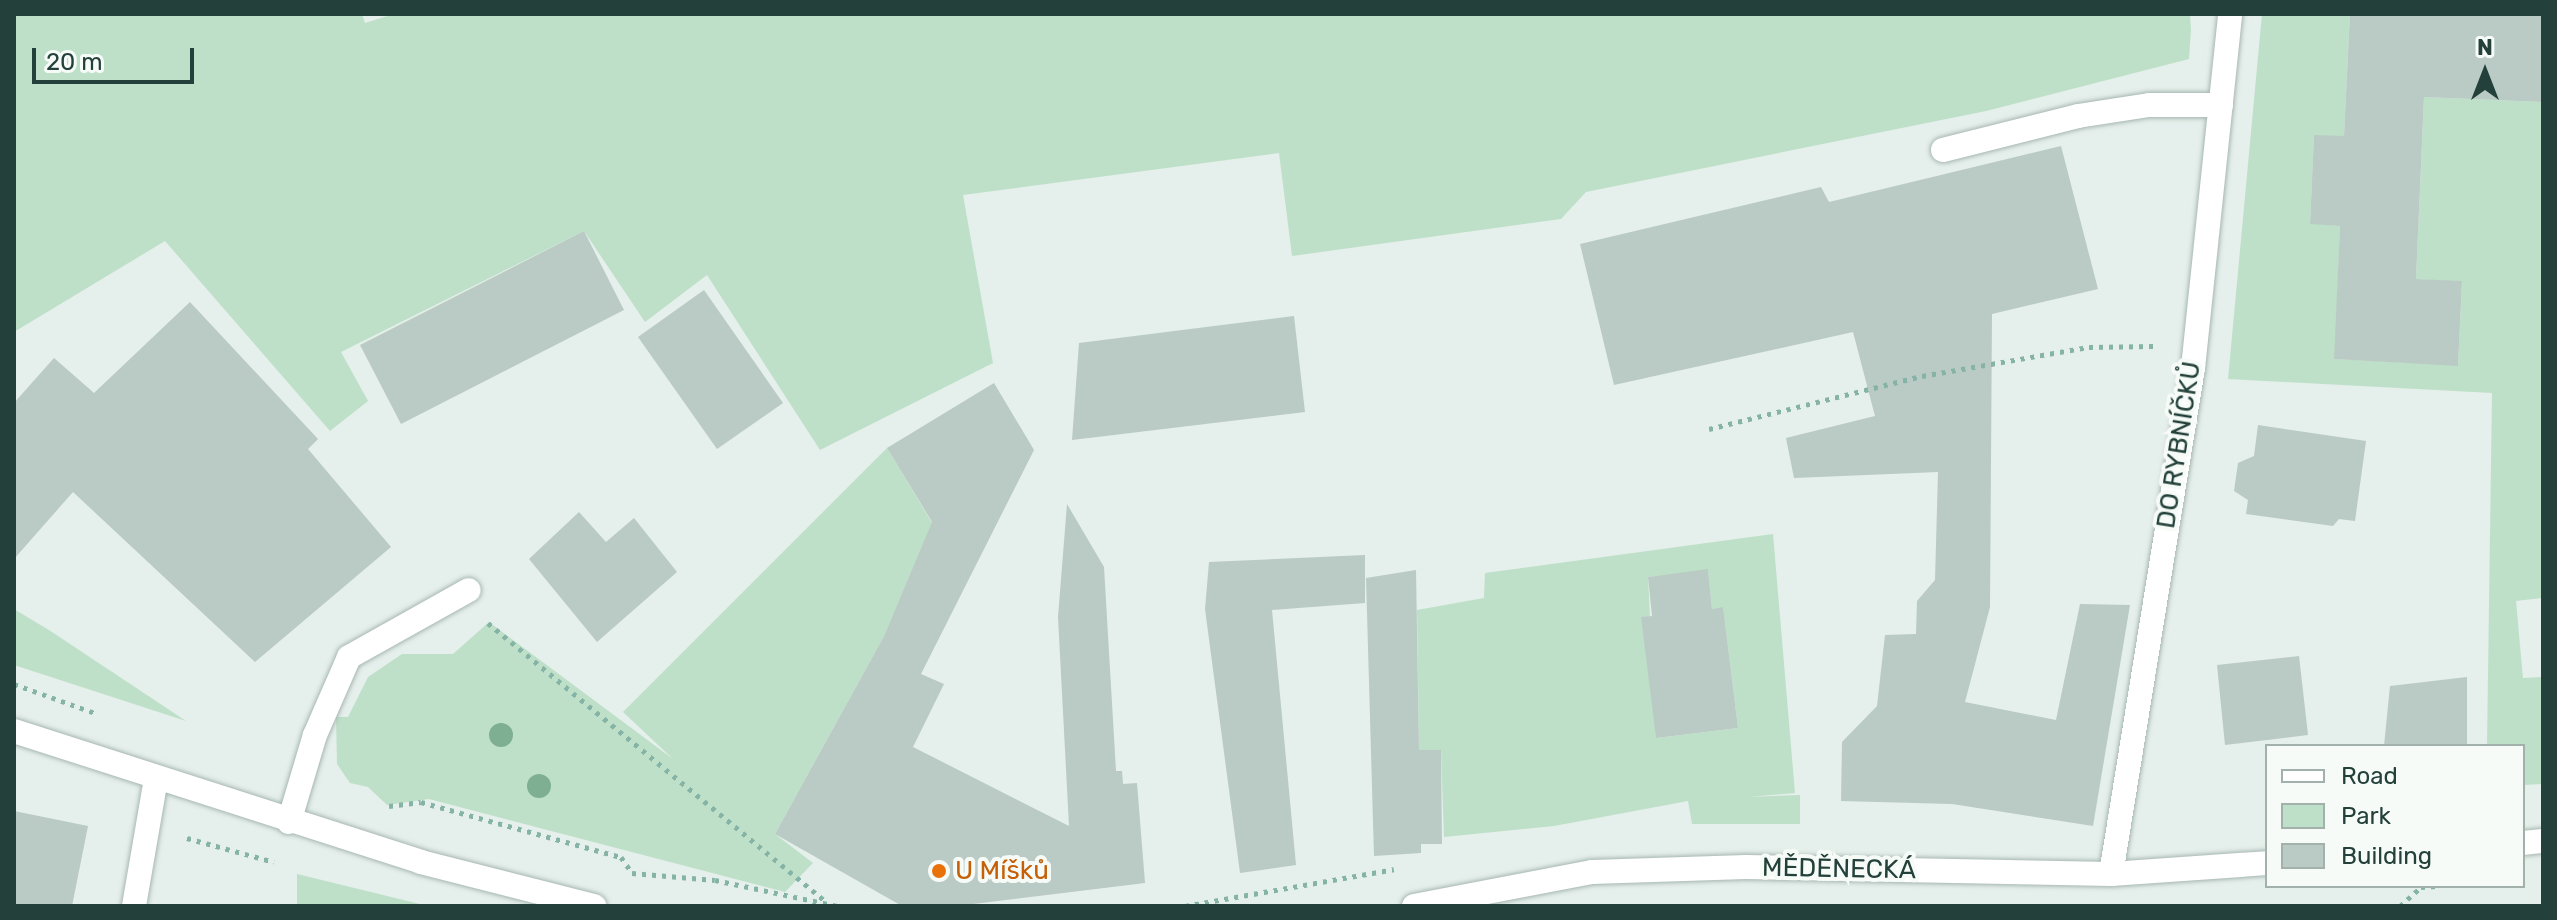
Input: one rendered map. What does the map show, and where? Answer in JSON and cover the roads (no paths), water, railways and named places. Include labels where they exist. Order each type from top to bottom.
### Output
[{"type":"street","name":"DO RYBNÍČKŮ","points":[[2111,874],[2195,345],[2230,14]]},
{"type":"street","points":[[1943,150],[2078,116],[2149,105],[2221,105]]},
{"type":"street","points":[[289,822],[315,735],[349,657],[461,592]]},
{"type":"street","points":[[14,731],[289,822],[594,906]]},
{"type":"street","points":[[134,906],[145,826],[156,778]]},
{"type":"street","name":"MĚDĚNECKÁ","points":[[1414,906],[1592,872],[1746,867],[2111,874],[2265,863]]},
{"type":"place","name":"U Míšků","points":[[939,871]]}]
